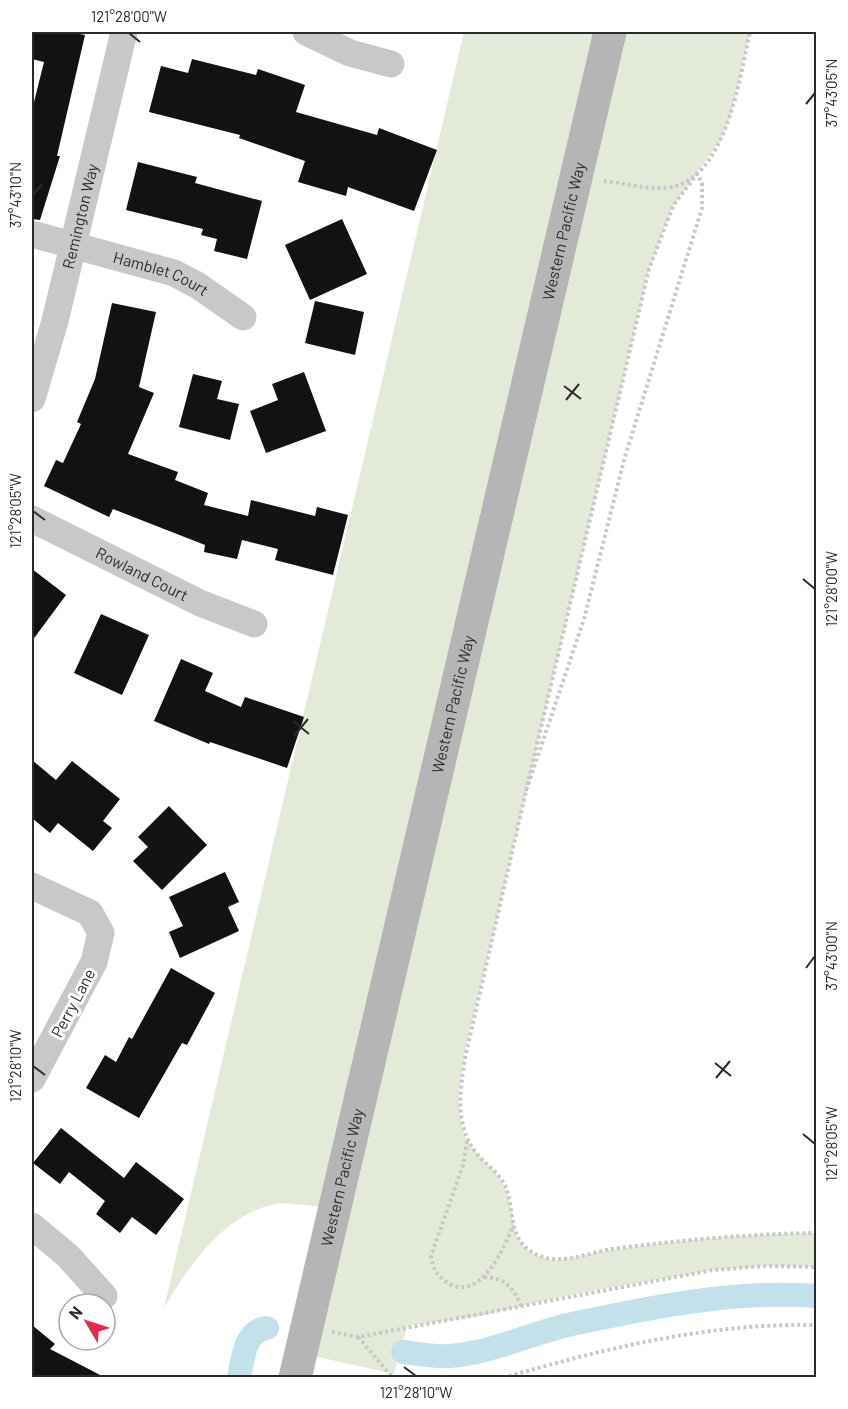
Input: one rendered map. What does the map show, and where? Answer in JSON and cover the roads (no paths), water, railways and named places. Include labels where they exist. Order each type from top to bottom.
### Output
[{"type":"street","name":"Remington Way","points":[[32,399],[55,321],[124,32]]},
{"type":"street","points":[[306,32],[350,53],[390,64]]},
{"type":"street","name":"Western Pacific Way","points":[[295,1377],[610,32]]},
{"type":"street","name":"Hamblet Court","points":[[32,234],[174,273],[197,285],[243,317]]},
{"type":"street","name":"Rowland Court","points":[[32,519],[200,603],[254,624]]},
{"type":"street","name":"Perry Lane","points":[[32,886],[76,905],[97,922],[101,933],[94,962],[32,1079]]},
{"type":"street","points":[[32,1226],[68,1256],[100,1292]]},
{"type":"waterway","points":[[403,1352],[438,1356],[465,1354],[572,1324],[694,1301],[755,1295],[816,1296]]},
{"type":"waterway","points":[[239,1378],[249,1340],[253,1334],[267,1328]]}]
